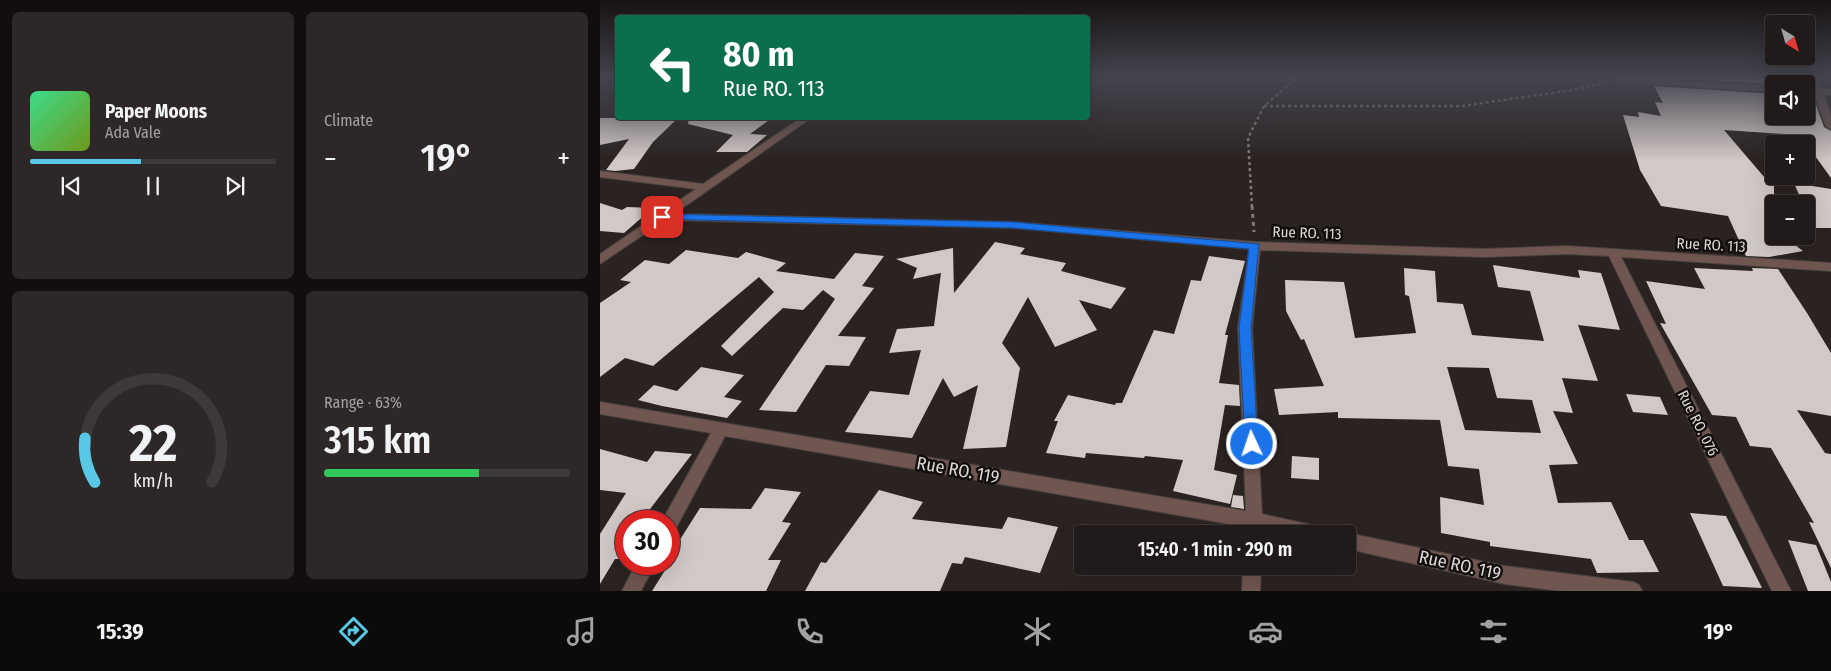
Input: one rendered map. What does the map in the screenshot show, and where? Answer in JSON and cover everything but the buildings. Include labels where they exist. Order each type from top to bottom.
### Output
[{"type":"street","points":[[1822,105],[1831,126]]},
{"type":"street","points":[[600,260],[803,120]]},
{"type":"street","points":[[600,174],[704,187]]},
{"type":"street","name":"Rue RO. 113","points":[[662,217],[1013,225],[1255,246],[1484,253],[1567,250],[1614,255],[1831,267]]},
{"type":"street","points":[[1255,246],[1245,328],[1255,525]]},
{"type":"street","name":"Rue RO. 076","points":[[1614,255],[1782,591]]},
{"type":"street","name":"Rue RO. 119","points":[[600,408],[1244,525]]},
{"type":"street","points":[[677,510],[721,429]]},
{"type":"street","name":"Rue RO. 119","points":[[1356,543],[1505,575],[1633,591]]},
{"type":"street","points":[[631,591],[640,575]]},
{"type":"street","points":[[1250,591],[1251,575]]},
{"type":"path","points":[[1255,246],[1248,138],[1264,106],[1472,105]]},
{"type":"route","points":[[662,217],[1013,225],[1255,246],[1245,328],[1252,444]]}]
